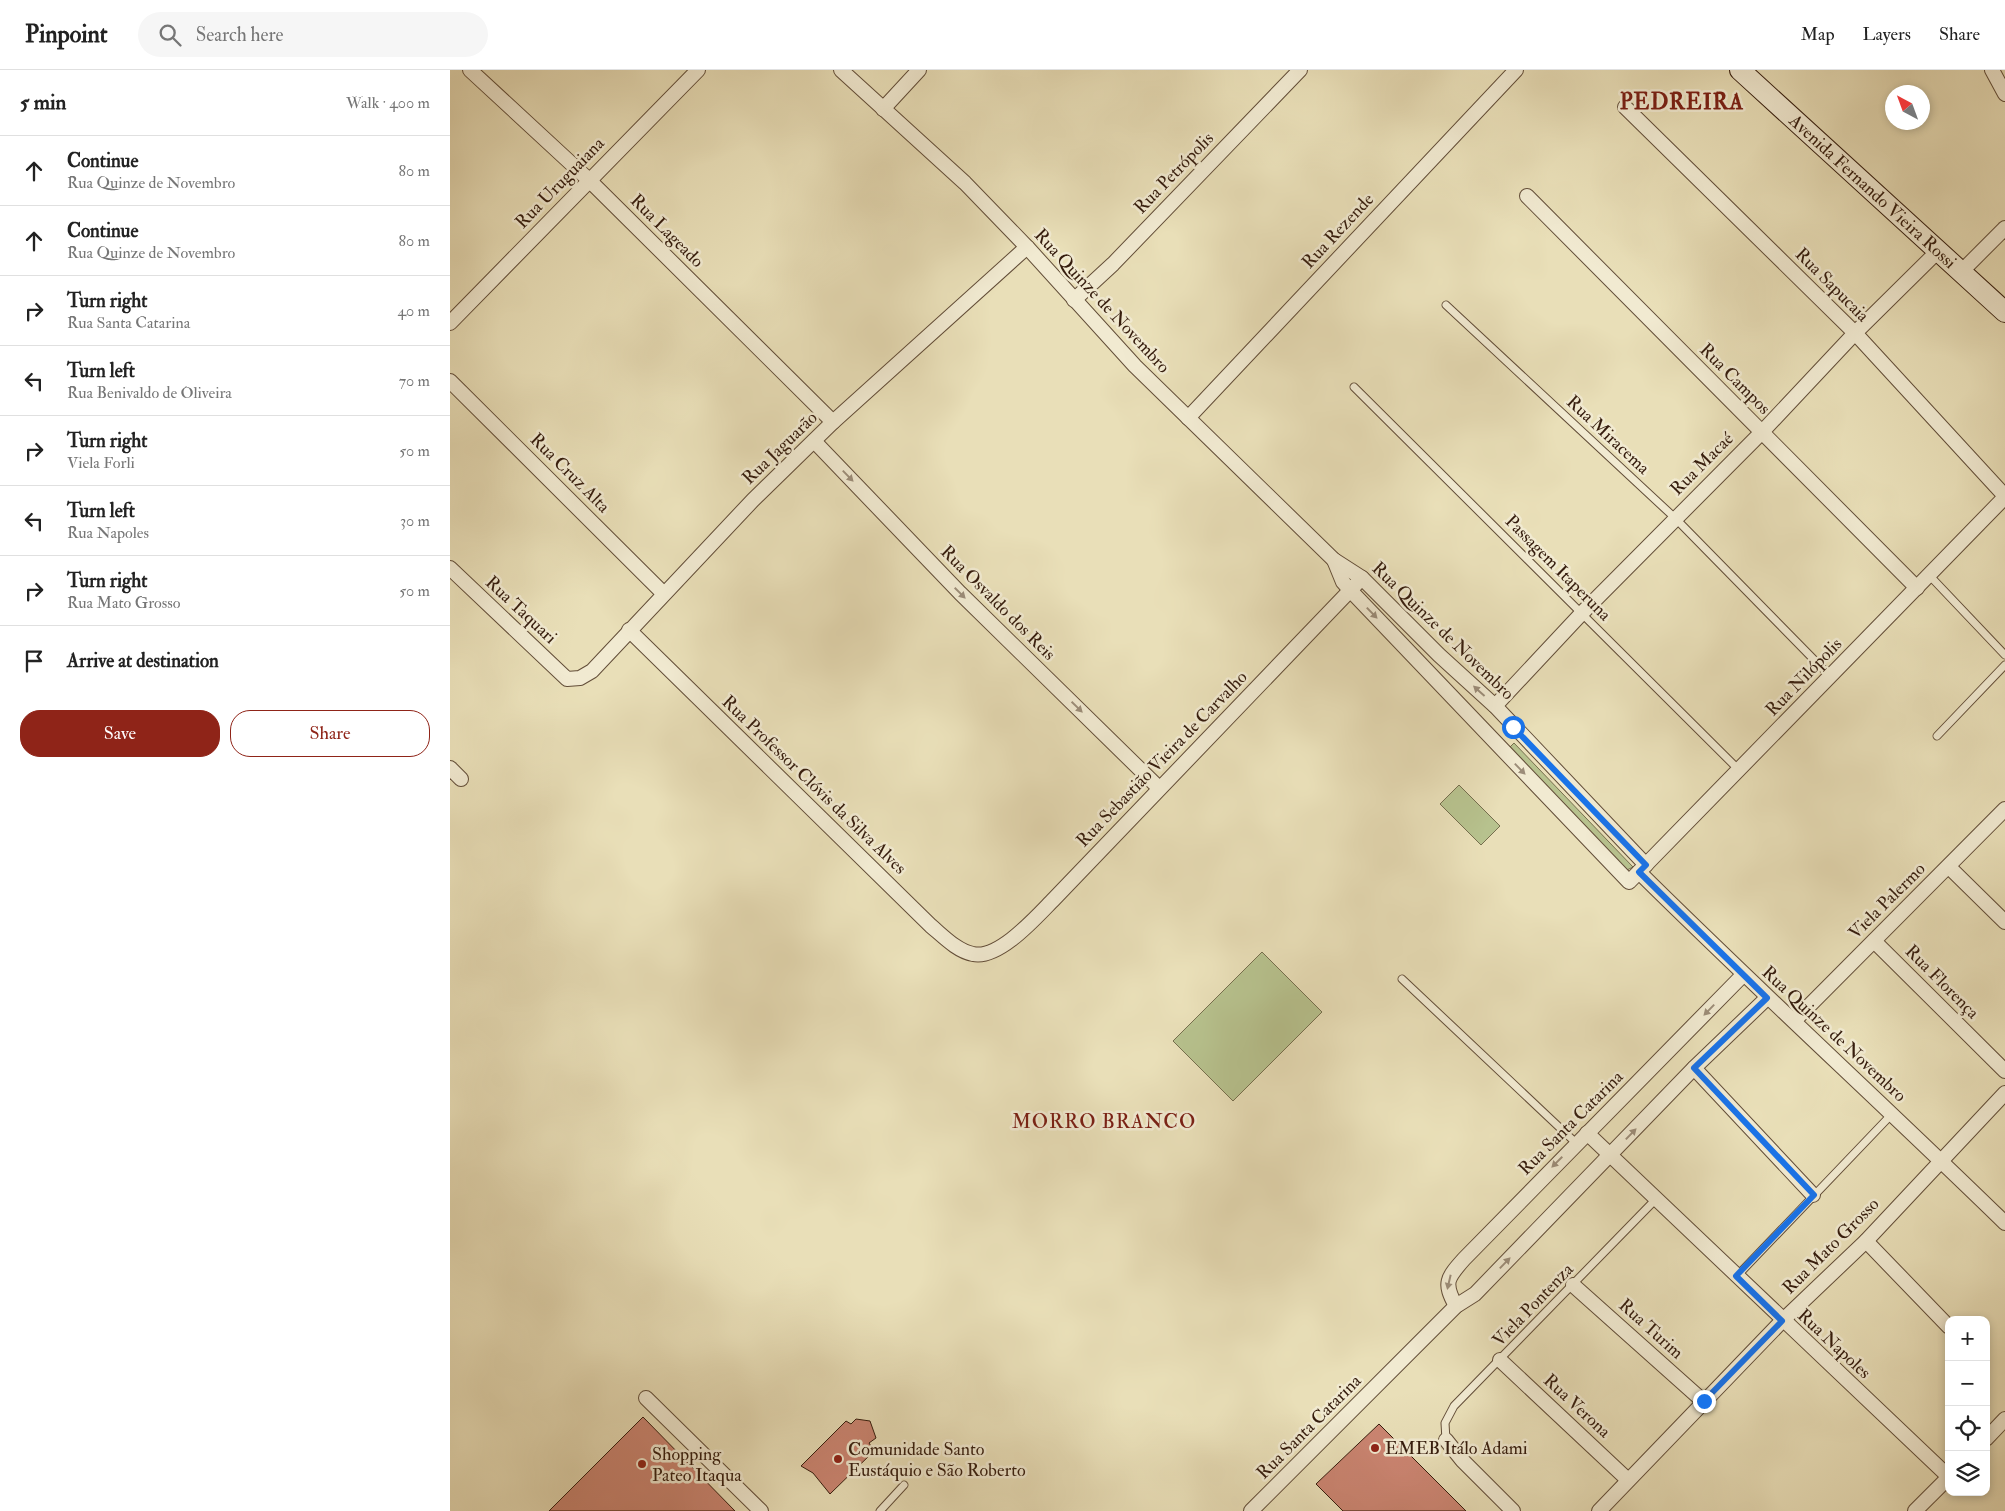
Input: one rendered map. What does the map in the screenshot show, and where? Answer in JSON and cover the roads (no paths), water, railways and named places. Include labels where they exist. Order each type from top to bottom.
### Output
[{"type":"street","name":"Rua Uruguaiana","points":[[450,323],[588,180],[698,70]]},
{"type":"street","name":"Rua Quinze de Novembro","points":[[841,70],[965,183],[1027,247],[1135,366],[1334,560],[1362,578],[1439,655],[1495,706],[1642,868],[1743,975],[1794,1020],[2005,1223]]},
{"type":"street","points":[[883,109],[919,70]]},
{"type":"street","name":"Rua Petrópolis","points":[[1074,300],[1119,257],[1300,70]]},
{"type":"street","name":"Rua Rezende","points":[[1188,418],[1516,70]]},
{"type":"street","points":[[1992,70],[2005,94]]},
{"type":"street","name":"Rua Lageado","points":[[478,72],[833,422]]},
{"type":"street","name":"Avenida Fernando Vieira Rossi","points":[[1748,73],[2005,312]]},
{"type":"street","name":"Rua Sapucaia","points":[[1625,107],[1855,333],[2005,497]]},
{"type":"street","name":"Rua Campos","points":[[1527,196],[1916,588]]},
{"type":"street","points":[[1962,271],[2005,228]]},
{"type":"street","name":"Rua Jaguarão","points":[[567,679],[580,678],[592,671],[663,593],[753,500],[833,422],[1027,247]]},
{"type":"street","name":"Rua Macaé","points":[[1495,706],[1582,613],[1762,432],[1855,333],[1938,251]]},
{"type":"street","name":"Rua Cruz Alta","points":[[450,381],[663,593]]},
{"type":"street","name":"Rua Osvaldo dos Reis","points":[[814,441],[960,593],[1159,788]]},
{"type":"street","name":"Rua Nilópolis","points":[[1629,882],[1740,771],[2005,497]]},
{"type":"street","name":"Rua Quinze de Novembro","points":[[1334,560],[1343,582],[1350,590],[1629,882]]},
{"type":"street","name":"Rua Taquari","points":[[450,568],[567,679]]},
{"type":"street","name":"Rua Sebastião Vieira de Carvalho","points":[[980,955],[998,948],[1022,929],[1054,899],[1362,578]]},
{"type":"street","name":"Rua Professor Clóvis da Silva Alves","points":[[629,630],[931,926],[964,951],[980,955]]},
{"type":"street","points":[[1496,744],[1513,727]]},
{"type":"street","points":[[450,768],[461,779]]},
{"type":"street","name":"Viela Palermo","points":[[1794,1020],[2005,809]]},
{"type":"street","points":[[1949,867],[2005,922]]},
{"type":"street","name":"Rua Florença","points":[[1874,941],[2005,1071]]},
{"type":"street","name":"Rua Santa Catarina","points":[[1456,1306],[1448,1291],[1447,1283],[1452,1273],[1576,1143],[1743,975]]},
{"type":"street","name":"Rua Santa Catarina","points":[[1251,1511],[1456,1306],[1475,1294],[1694,1068],[1767,998]]},
{"type":"street","points":[[1694,1068],[1814,1195]]},
{"type":"street","name":"Rua Mato Grosso","points":[[1599,1511],[1782,1321],[1866,1241],[2005,1093]]},
{"type":"street","name":"Rua Napoles","points":[[1587,1133],[1657,1198],[1782,1321],[1945,1473]]},
{"type":"street","points":[[1866,1241],[1945,1323]]},
{"type":"street","name":"Rua Turim","points":[[1573,1285],[1704,1401]]},
{"type":"street","name":"Rua Verona","points":[[1500,1360],[1628,1480]]},
{"type":"street","points":[[646,1398],[761,1511]]},
{"type":"street","points":[[1990,1435],[2005,1419]]},
{"type":"street","points":[[1446,1440],[1462,1460],[1513,1511]]},
{"type":"street","points":[[1915,1511],[1945,1481]]},
{"type":"lane","name":"Rua Miracema","points":[[1446,304],[1675,518],[1830,676]]},
{"type":"lane","name":"Passagem Itaperuna","points":[[1354,387],[1740,771]]},
{"type":"lane","points":[[1929,575],[2005,655]]},
{"type":"lane","points":[[1937,736],[2005,666]]},
{"type":"lane","points":[[1402,980],[1576,1143]]},
{"type":"lane","points":[[1736,1276],[1892,1114]]},
{"type":"lane","name":"Viela Pontenza","points":[[1446,1440],[1445,1423],[1454,1406],[1657,1198]]},
{"type":"lane","points":[[880,1511],[904,1485]]},
{"type":"place","name":"EMEB Itálo Adami","points":[[1375,1448]]},
{"type":"place","name":"Comunidade Santo Eustáquio e São Roberto","points":[[838,1459]]},
{"type":"place","name":"Shopping Pateo Itaqua","points":[[642,1464]]},
{"type":"district","name":"PEDREIRA","points":[[1682,102]]},
{"type":"district","name":"MORRO BRANCO","points":[[1104,1121]]}]
